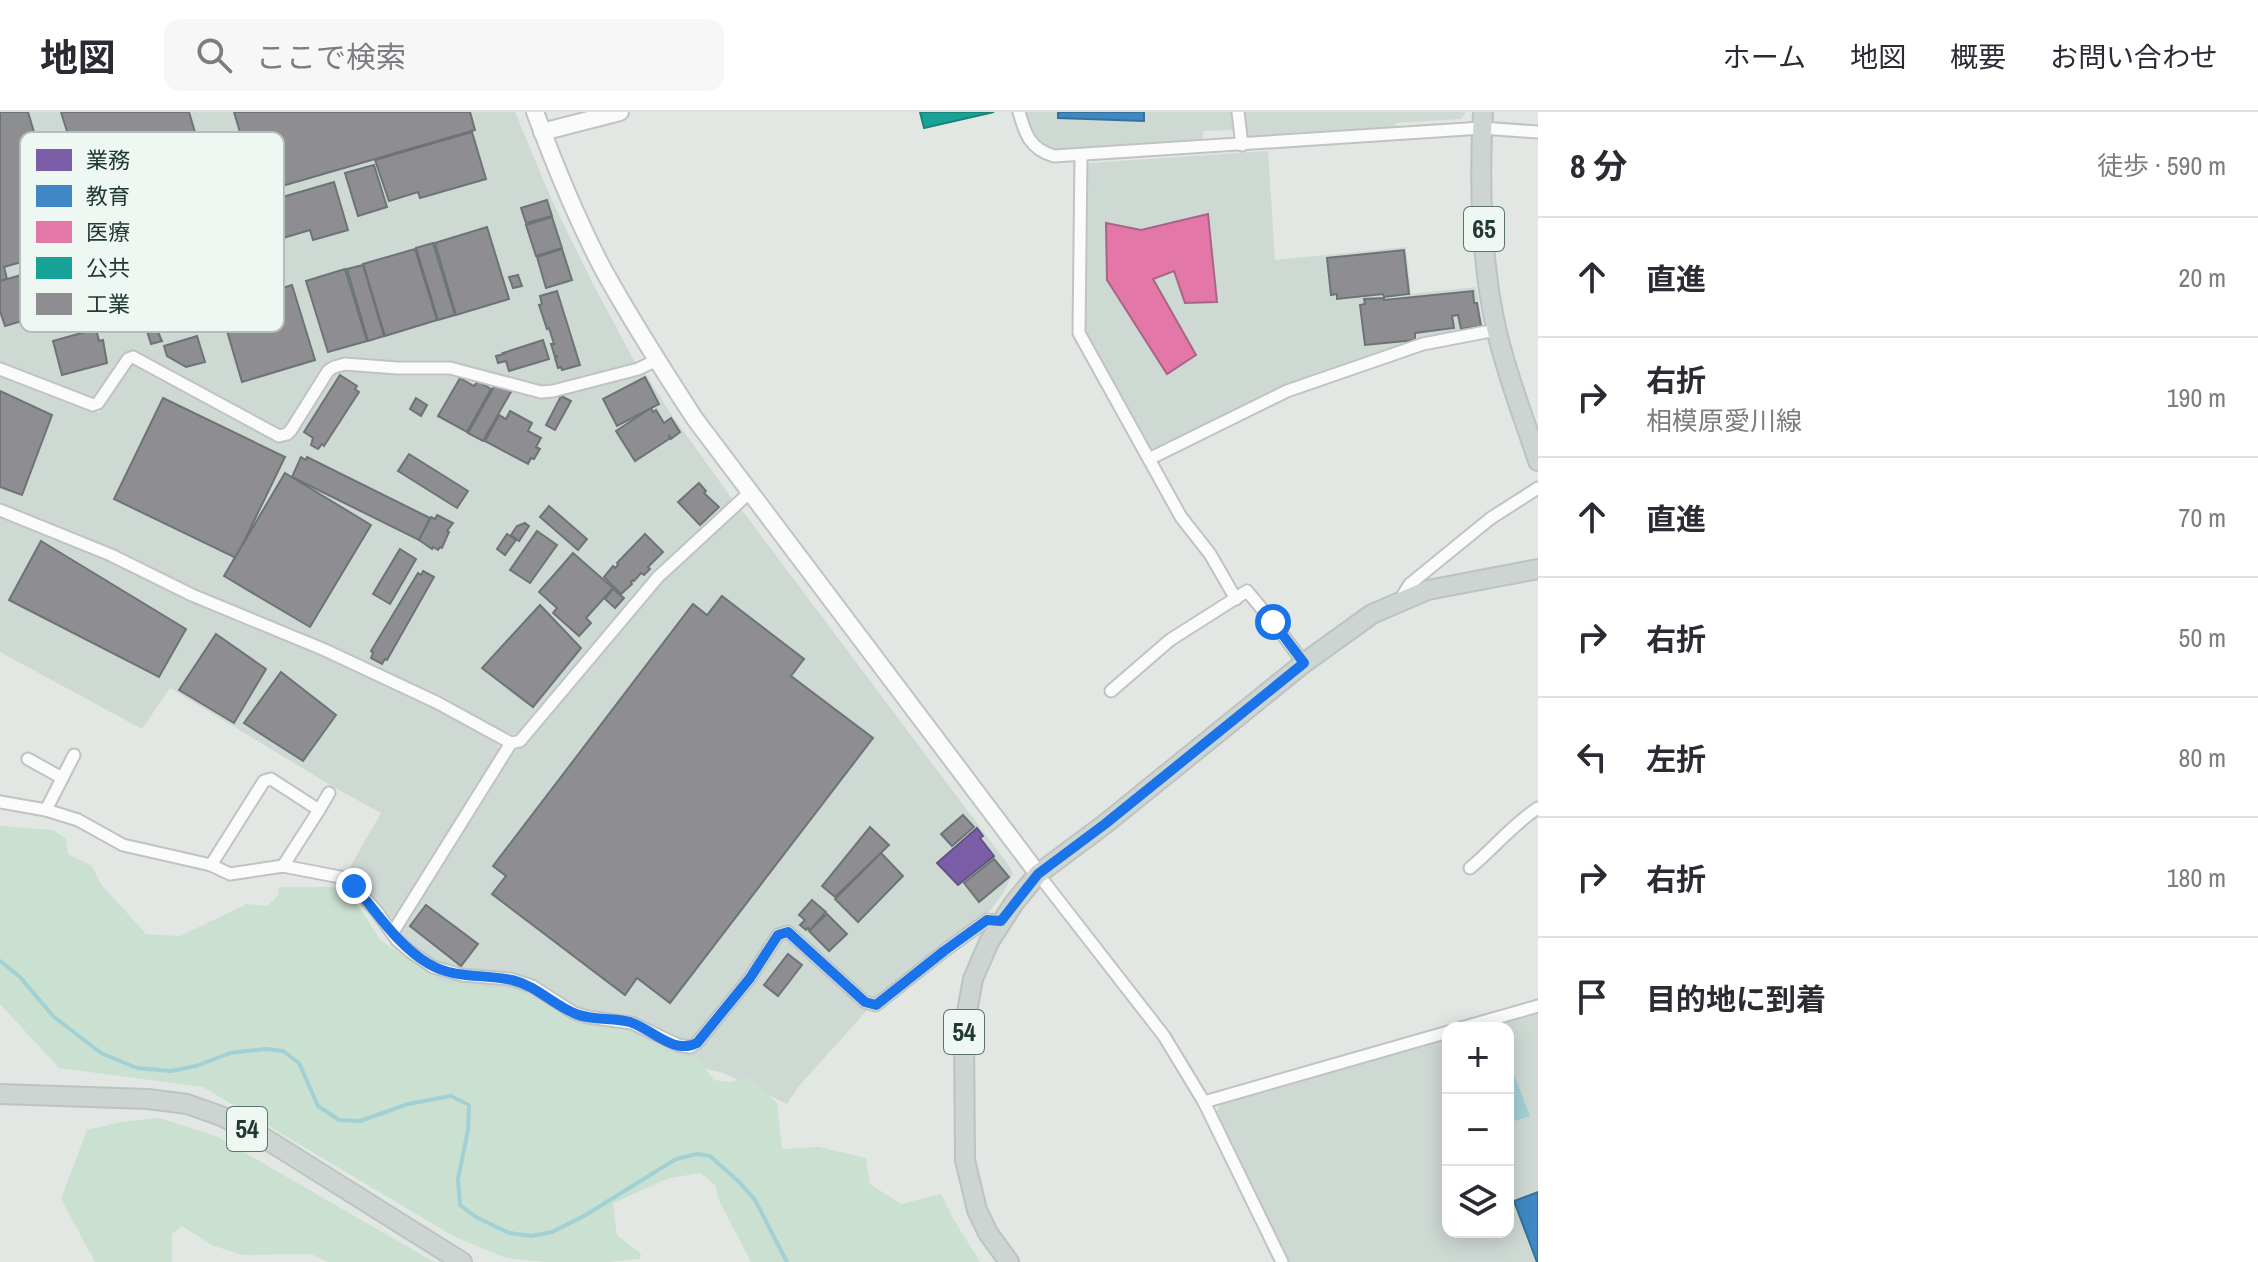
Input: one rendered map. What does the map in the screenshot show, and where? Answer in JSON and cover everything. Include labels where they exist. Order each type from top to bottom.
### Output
[{"type":"main road","name":"65","points":[[1482,120],[1483,214],[1489,289],[1496,330],[1537,453]]},
{"type":"main road","name":"54","points":[[1009,1262],[988,1233],[977,1210],[965,1160],[964,1028],[973,979],[1001,921],[1038,874],[1105,824],[1304,663],[1372,614],[1428,590],[1538,569]]},
{"type":"main road","name":"54","points":[[0,1094],[148,1099],[187,1104],[221,1116],[261,1136],[462,1262]]},
{"type":"street","points":[[535,112],[574,210],[604,270],[695,419],[1164,1036],[1204,1102],[1282,1262]]},
{"type":"street","points":[[542,132],[620,112]]},
{"type":"street","points":[[1019,112],[1024,132],[1033,145],[1054,156],[1242,145],[1482,120],[1538,132]]},
{"type":"street","points":[[1238,112],[1242,145]]},
{"type":"street","points":[[1081,155],[1079,333],[1181,517],[1210,554],[1236,599]]},
{"type":"street","points":[[1149,459],[1287,391],[1423,344],[1496,330]]},
{"type":"street","points":[[0,369],[93,405],[98,403],[128,359],[133,357],[279,436],[291,430],[328,371],[345,364],[450,368],[541,392],[638,369],[657,360]]},
{"type":"street","points":[[1399,601],[1410,584],[1445,555],[1491,518],[1538,488]]},
{"type":"street","points":[[0,510],[111,555],[192,595],[325,650],[438,703],[511,743],[520,741],[658,577],[749,493]]},
{"type":"street","points":[[1111,691],[1170,640],[1247,591],[1304,663]]},
{"type":"street","points":[[393,932],[511,743]]},
{"type":"street","points":[[46,810],[74,755]]},
{"type":"street","points":[[28,759],[62,778]]},
{"type":"street","points":[[211,865],[264,781],[271,779],[319,810]]},
{"type":"street","points":[[283,866],[329,793]]},
{"type":"street","points":[[0,802],[46,810],[78,820],[123,845],[211,865],[230,874],[283,866],[340,877],[354,886],[397,940],[433,967],[462,975],[510,979],[532,986],[574,1013],[632,1023],[669,1043],[690,1047],[697,1043],[750,978],[778,935],[788,932],[865,1002],[876,1005],[987,920],[1001,921]]},
{"type":"street","points":[[1470,868],[1523,817],[1538,808]]},
{"type":"street","points":[[1482,1022],[1538,1006]]},
{"type":"street","points":[[1204,1102],[1442,1034]]},
{"type":"shaded area","points":[[0,112],[515,112],[550,196],[636,364],[545,387],[393,363],[344,359],[286,429],[279,431],[129,350],[98,397],[91,399],[0,364]]},
{"type":"shaded area","points":[[1024,112],[1232,112],[1234,130],[1203,131],[1203,141],[1051,150],[1039,144],[1029,129]]},
{"type":"shaded area","points":[[1240,112],[1466,112],[1461,119],[1396,123],[1396,128],[1311,133],[1249,141],[1242,135]]},
{"type":"shaded area","points":[[1268,151],[1275,260],[1406,247],[1411,294],[1476,287],[1483,326],[1286,387],[1154,450],[1146,448],[1082,332],[1085,168],[1089,163]]},
{"type":"shaded area","points":[[136,364],[278,441],[288,439],[332,375],[348,368],[452,374],[550,397],[644,371],[733,500],[650,576],[517,733],[509,735],[347,654],[241,608],[195,592],[108,549],[0,504],[0,374],[99,413],[129,366]]},
{"type":"shaded area","points":[[741,509],[1013,874],[990,911],[877,999],[799,1086],[787,1104],[723,1073],[669,1060],[442,989],[390,945],[503,761],[520,748],[654,589]]},
{"type":"shaded area","points":[[0,516],[114,561],[379,680],[435,706],[485,734],[498,745],[501,752],[394,922],[387,920],[360,886],[346,874],[381,813],[170,688],[142,729],[0,652]]},
{"type":"shaded area","points":[[1538,1012],[1538,1262],[1289,1262],[1217,1112],[1220,1104],[1442,1040],[1442,1238],[1514,1238],[1514,1022],[1504,1022]]},
{"type":"green space","points":[[0,826],[53,830],[66,839],[68,854],[92,866],[101,884],[146,934],[180,936],[247,904],[268,906],[278,895],[279,887],[334,887],[355,900],[380,940],[444,983],[507,989],[529,995],[579,1024],[628,1031],[674,1054],[698,1058],[714,1080],[729,1082],[750,1078],[777,1103],[782,1149],[819,1147],[866,1158],[870,1184],[901,1204],[941,1194],[980,1262],[751,1262],[718,1198],[716,1186],[701,1173],[669,1178],[613,1203],[617,1235],[641,1254],[640,1259],[546,1262],[506,1258],[455,1237],[203,1087],[59,1068],[0,1004]]},
{"type":"green space","points":[[159,1118],[216,1136],[434,1262],[328,1262],[311,1254],[243,1255],[214,1246],[182,1226],[172,1234],[172,1262],[95,1262],[61,1199],[87,1130]]},
{"type":"water","points":[[1514,1074],[1530,1116],[1514,1121]]},
{"type":"building: 業務","points":[[977,828],[983,836],[980,838],[994,856],[958,885],[937,863]]},
{"type":"building: 教育","points":[[1058,112],[1144,112],[1144,121],[1058,118]]},
{"type":"building: 教育","points":[[1538,1192],[1538,1262],[1537,1262],[1514,1201]]},
{"type":"building: 医療","points":[[1208,214],[1217,302],[1185,303],[1174,271],[1153,279],[1196,355],[1167,374],[1107,280],[1106,223],[1141,230]]},
{"type":"building: 公共","points":[[920,112],[994,112],[924,128]]},
{"type":"building: 工業","points":[[0,112],[28,112],[34,132],[20,132],[20,262],[4,267],[7,279],[0,281]]},
{"type":"building: 工業","points":[[61,112],[189,112],[195,132],[67,132]]},
{"type":"building: 工業","points":[[234,112],[470,112],[475,130],[284,185],[284,132],[240,132]]},
{"type":"building: 工業","points":[[472,132],[486,179],[420,198],[418,192],[389,201],[375,160]]},
{"type":"building: 工業","points":[[374,165],[387,207],[358,216],[345,173]]},
{"type":"building: 工業","points":[[334,182],[348,230],[313,240],[310,230],[284,238],[284,197]]},
{"type":"building: 工業","points":[[547,200],[552,216],[526,223],[521,208]]},
{"type":"building: 工業","points":[[552,217],[562,248],[536,256],[526,225]]},
{"type":"building: 工業","points":[[487,227],[509,299],[456,315],[435,243]]},
{"type":"building: 工業","points":[[433,243],[455,315],[438,320],[416,248]]},
{"type":"building: 工業","points":[[415,249],[437,320],[385,336],[363,264]]},
{"type":"building: 工業","points":[[562,249],[572,280],[546,288],[537,257]]},
{"type":"building: 工業","points":[[1404,250],[1409,294],[1337,299],[1337,294],[1331,295],[1327,258]]},
{"type":"building: 工業","points":[[363,265],[384,336],[368,341],[347,269]]},
{"type":"building: 工業","points":[[345,269],[367,341],[328,352],[306,281]]},
{"type":"building: 工業","points":[[20,275],[20,322],[5,326],[0,311],[0,281]]},
{"type":"building: 工業","points":[[518,275],[522,286],[513,288],[509,277]]},
{"type":"building: 工業","points":[[292,285],[315,360],[242,382],[227,332],[284,332],[284,287]]},
{"type":"building: 工業","points":[[557,291],[580,365],[562,370],[558,368],[555,358],[558,356],[555,357],[551,344],[554,344],[539,305],[542,304],[540,296]]},
{"type":"building: 工業","points":[[1473,291],[1481,326],[1461,329],[1458,315],[1452,316],[1454,328],[1415,333],[1415,340],[1365,345],[1360,305],[1365,304],[1364,299],[1384,300]]},
{"type":"building: 工業","points":[[97,332],[99,341],[103,340],[107,363],[62,375],[53,341]]},
{"type":"building: 工業","points":[[147,332],[158,332],[162,341],[151,344]]},
{"type":"building: 工業","points":[[197,336],[205,362],[186,367],[167,356],[164,346]]},
{"type":"building: 工業","points":[[543,340],[549,359],[509,371],[506,361],[498,363],[496,356]]},
{"type":"building: 工業","points":[[340,375],[357,386],[355,389],[359,392],[324,446],[322,444],[318,449],[311,445],[313,438],[304,432]]},
{"type":"building: 工業","points":[[645,377],[659,404],[617,426],[603,399]]},
{"type":"building: 工業","points":[[460,378],[474,386],[478,381],[491,389],[467,432],[438,416]]},
{"type":"building: 工業","points":[[495,385],[512,390],[483,441],[468,433]]},
{"type":"building: 工業","points":[[0,391],[52,415],[22,495],[0,487]]},
{"type":"building: 工業","points":[[561,396],[571,401],[555,430],[546,425]]},
{"type":"building: 工業","points":[[163,398],[285,457],[236,558],[114,499]]},
{"type":"building: 工業","points":[[416,398],[427,405],[421,416],[410,409]]},
{"type":"building: 工業","points":[[651,408],[653,412],[656,410],[664,423],[671,418],[680,432],[671,439],[669,435],[669,439],[635,461],[616,431]]},
{"type":"building: 工業","points":[[510,411],[532,423],[528,431],[541,438],[536,447],[540,449],[528,464],[485,441],[499,415],[506,419]]},
{"type":"building: 工業","points":[[409,454],[468,491],[457,508],[398,471]]},
{"type":"building: 工業","points":[[301,457],[306,460],[307,457],[430,518],[419,540],[292,477]]},
{"type":"building: 工業","points":[[285,473],[371,525],[310,627],[224,576]]},
{"type":"building: 工業","points":[[699,483],[706,491],[704,493],[719,507],[700,525],[678,502]]},
{"type":"building: 工業","points":[[549,506],[587,539],[578,550],[540,517]]},
{"type":"building: 工業","points":[[437,515],[453,523],[442,548],[438,550],[419,540],[431,517],[435,519]]},
{"type":"building: 工業","points":[[525,523],[529,526],[519,541],[511,535],[517,526]]},
{"type":"building: 工業","points":[[537,531],[557,545],[530,583],[510,570]]},
{"type":"building: 工業","points":[[507,534],[516,540],[505,555],[497,549]]},
{"type":"building: 工業","points":[[645,534],[663,552],[644,575],[641,573],[621,594],[604,577]]},
{"type":"building: 工業","points":[[41,541],[186,629],[159,677],[9,600]]},
{"type":"building: 工業","points":[[400,549],[416,559],[390,604],[373,594]]},
{"type":"building: 工業","points":[[573,553],[613,588],[586,618],[591,623],[579,636],[553,613],[557,608],[539,592]]},
{"type":"building: 工業","points":[[423,571],[434,577],[382,664],[371,658],[371,651],[418,573],[421,575]]},
{"type":"building: 工業","points":[[613,589],[624,598],[615,608],[605,599]]},
{"type":"building: 工業","points":[[722,596],[804,659],[791,676],[873,738],[670,1003],[637,978],[625,995],[492,894],[506,876],[493,866],[693,604],[707,615]]},
{"type":"building: 工業","points":[[540,605],[581,648],[533,707],[482,668]]},
{"type":"building: 工業","points":[[216,634],[266,669],[234,723],[179,690]]},
{"type":"building: 工業","points":[[281,672],[336,715],[303,761],[244,723]]},
{"type":"building: 工業","points":[[963,815],[974,827],[952,846],[941,834]]},
{"type":"building: 工業","points":[[870,827],[889,845],[835,897],[822,886]]},
{"type":"building: 工業","points":[[881,853],[903,876],[858,922],[835,899]]},
{"type":"building: 工業","points":[[994,859],[1009,877],[979,902],[964,883]]},
{"type":"building: 工業","points":[[812,900],[826,912],[810,930],[806,930],[800,925],[805,920],[799,915]]},
{"type":"building: 工業","points":[[426,905],[478,944],[461,966],[410,926]]},
{"type":"building: 工業","points":[[827,914],[847,934],[829,951],[809,931]]},
{"type":"building: 工業","points":[[788,954],[802,965],[778,996],[764,985]]},
{"type":"waterway","points":[[0,961],[20,977],[54,1017],[101,1053],[137,1068],[171,1071],[196,1066],[230,1053],[266,1049],[283,1051],[299,1063],[318,1106],[339,1120],[360,1121],[408,1104],[451,1096],[469,1105],[468,1130],[458,1179],[460,1205],[476,1217],[509,1233],[531,1236],[552,1232],[584,1216],[676,1159],[697,1154],[710,1156],[755,1200],[787,1262]]},
{"type":"route","points":[[354,886],[397,940],[433,967],[462,975],[510,979],[532,986],[574,1013],[632,1023],[669,1043],[690,1047],[697,1043],[750,978],[778,935],[788,932],[865,1002],[876,1005],[987,920],[1001,921],[1038,874],[1105,824],[1304,663],[1273,622]]}]
